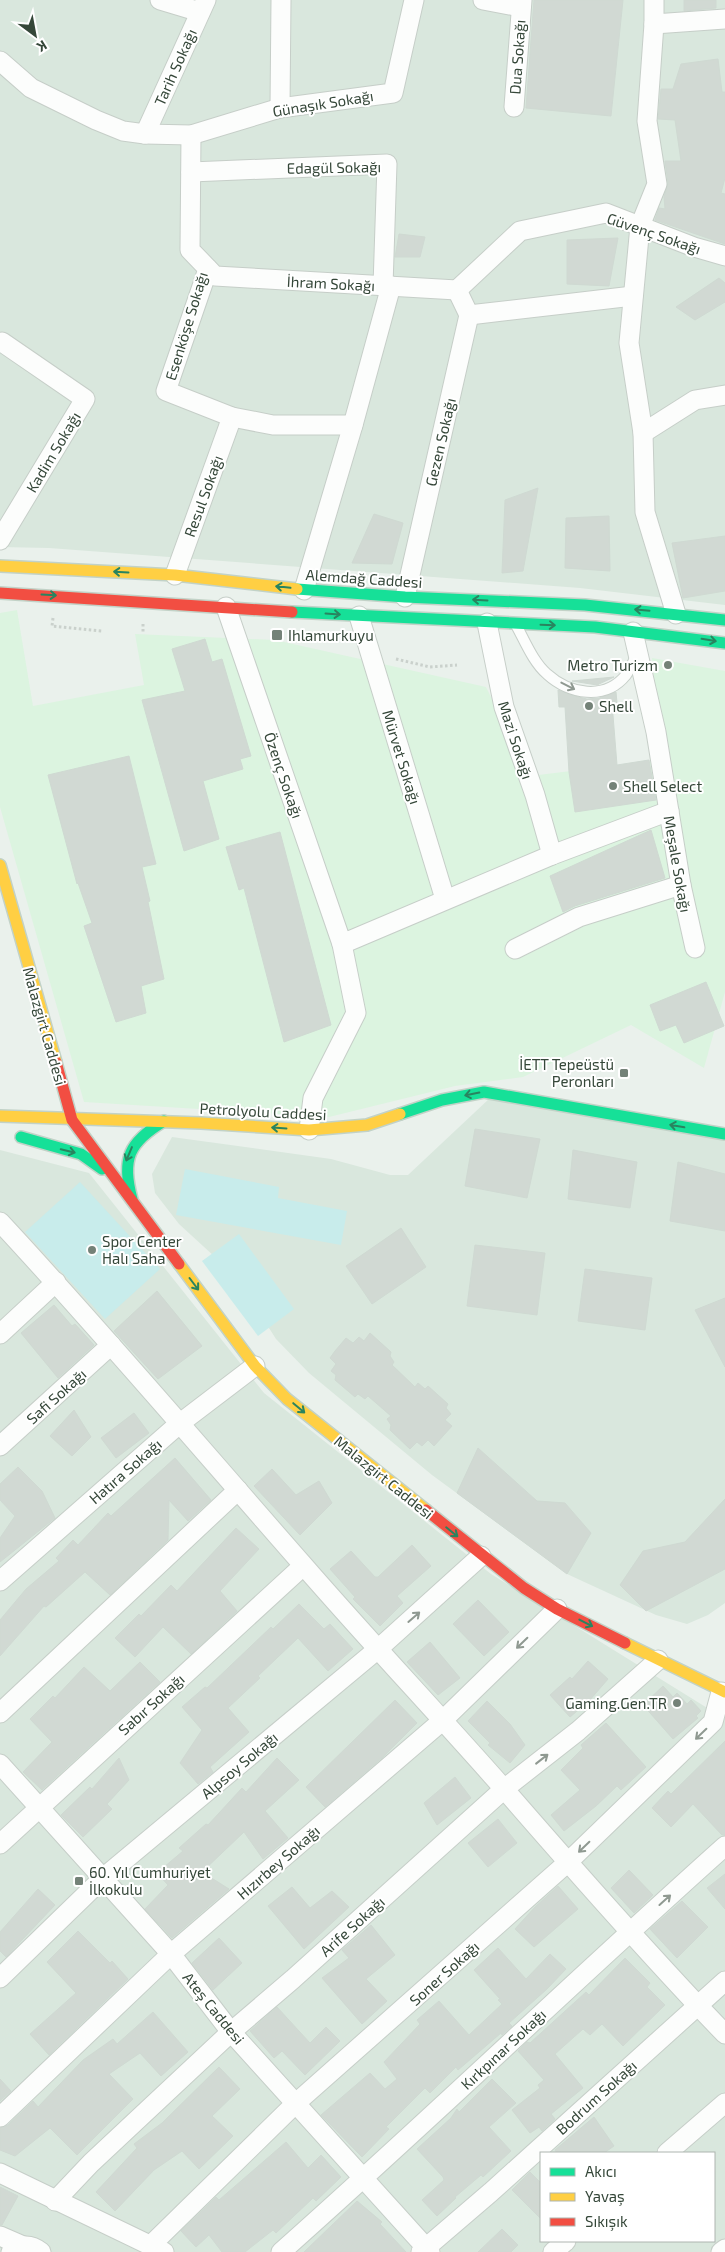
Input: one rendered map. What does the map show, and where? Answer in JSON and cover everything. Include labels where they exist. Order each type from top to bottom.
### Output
[{"type":"main road","name":"Alemdağ Caddesi","points":[[0,566],[175,575],[304,590],[406,597],[585,605],[725,620]]},
{"type":"main road","points":[[0,593],[360,616],[595,628],[725,643]]},
{"type":"main road","name":"Malazgirt Caddesi","points":[[0,865],[72,1120],[255,1366],[287,1399],[481,1556],[524,1588],[558,1609],[724,1693]]},
{"type":"main road","points":[[53,1097],[62,1084]]},
{"type":"main road","name":"Petrolyolu Caddesi","points":[[0,1116],[72,1120],[164,1121],[309,1130],[367,1126],[442,1100],[484,1092],[725,1134]]},
{"type":"main road","points":[[17,1116],[37,1109],[42,1105]]},
{"type":"main road","points":[[7,1135],[21,1137],[54,1131],[72,1120]]},
{"type":"main road","points":[[133,1204],[126,1178],[125,1165],[128,1155],[134,1143],[164,1121]]},
{"type":"main road","name":"Malazgirt Caddesi","points":[[21,1137],[81,1154],[113,1177]]},
{"type":"street","points":[[160,0],[203,6]]},
{"type":"street","points":[[280,108],[281,0]]},
{"type":"street","name":"Günaşık Sokağı","points":[[0,62],[31,88],[123,131],[145,134],[191,135],[280,108],[393,93],[414,0]]},
{"type":"street","name":"Dua Sokağı","points":[[484,0],[521,3],[514,107]]},
{"type":"street","points":[[654,0],[647,121],[657,184],[640,226],[629,343],[643,433],[645,512],[676,614]]},
{"type":"street","name":"Tarih Sokağı","points":[[145,134],[203,6]]},
{"type":"street","points":[[654,24],[725,19]]},
{"type":"street","name":"Esenköşe Sokağı","points":[[191,135],[190,250],[208,269],[166,391],[232,417],[273,425],[353,426]]},
{"type":"street","name":"Edagül Sokağı","points":[[191,172],[387,164],[387,286],[353,426],[304,590]]},
{"type":"street","name":"Güvenç Sokağı","points":[[457,290],[520,231],[606,213],[694,247],[725,256]]},
{"type":"street","name":"İhram Sokağı","points":[[208,269],[215,276],[457,290]]},
{"type":"street","points":[[457,290],[468,315],[633,296]]},
{"type":"street","name":"Gezen Sokağı","points":[[406,597],[468,315]]},
{"type":"street","name":"Kadim Sokağı","points":[[0,540],[85,399],[2,342]]},
{"type":"street","points":[[643,433],[695,400],[725,395]]},
{"type":"street","name":"Resul Sokağı","points":[[175,575],[232,417]]},
{"type":"street","name":"Özenç Sokağı","points":[[226,606],[342,944],[356,1013],[313,1098],[309,1130]]},
{"type":"street","name":"Mürvet Sokağı","points":[[360,616],[445,899]]},
{"type":"street","name":"Mazi Sokağı","points":[[487,623],[504,707],[535,796],[552,855]]},
{"type":"street","name":"Meşale Sokağı","points":[[633,632],[656,732],[680,885],[695,948]]},
{"type":"street","points":[[342,944],[552,855],[669,811]]},
{"type":"street","points":[[514,949],[579,917],[680,885]]},
{"type":"street","points":[[0,1222],[56,1282],[628,1932],[725,2034]]},
{"type":"street","points":[[0,1334],[56,1282]]},
{"type":"street","name":"Safi Sokağı","points":[[0,1446],[111,1346]]},
{"type":"street","name":"Hatıra Sokağı","points":[[0,1581],[180,1424],[255,1366]]},
{"type":"street","points":[[0,1714],[238,1490]]},
{"type":"street","name":"Alpsoy Sokağı","points":[[0,1978],[103,1878],[378,1649],[481,1556]]},
{"type":"street","name":"Sabır Sokağı","points":[[0,1844],[38,1806],[304,1566]]},
{"type":"street","name":"Hızırbey Sokağı","points":[[0,2117],[172,1954],[442,1721],[558,1609]]},
{"type":"street","name":"Arife Sokağı","points":[[55,2201],[91,2162],[231,2032],[293,1979],[504,1789],[578,1731],[658,1660]]},
{"type":"street","name":"Soner Sokağı","points":[[158,2248],[296,2103],[567,1863],[714,1722],[724,1693]]},
{"type":"street","name":"Ateş Caddesi","points":[[0,1764],[172,1954],[231,2032],[364,2179],[426,2251]]},
{"type":"street","name":"Kırkpınar Sokağı","points":[[281,2252],[364,2179],[628,1932],[725,1846]]},
{"type":"street","name":"Bodrum Sokağı","points":[[426,2251],[725,1981]]},
{"type":"street","points":[[668,2152],[725,2103]]},
{"type":"street","points":[[0,2173],[55,2201],[158,2248]]},
{"type":"street","points":[[0,2236],[25,2250]]},
{"type":"street","points":[[553,2252],[565,2242]]},
{"type":"street","points":[[722,2252],[725,2248]]},
{"type":"street","points":[[0,2249],[3,2252]]},
{"type":"lane","points":[[516,624],[528,648],[547,674],[574,690],[599,692],[614,686],[626,675],[637,655]]},
{"type":"path","points":[[68,627],[102,631]]},
{"type":"path","points":[[396,659],[430,667],[457,665]]},
{"type":"shaded area","points":[[0,0],[725,0],[725,605],[580,588],[49,548],[0,547]]},
{"type":"shaded area","points":[[17,610],[33,706],[144,685],[135,634],[275,640],[486,687],[530,776],[661,760],[652,658],[725,671],[725,992],[704,1068],[631,1025],[523,1077],[455,1086],[329,1117],[84,1102],[0,807],[0,613]]},
{"type":"shaded area","points":[[490,1098],[725,1138],[725,1603],[708,1615],[687,1624],[656,1615],[567,1574],[432,1475],[309,1373],[276,1339],[253,1303],[215,1257],[179,1224],[155,1193],[152,1174],[172,1137],[331,1159],[390,1175],[408,1175]]},
{"type":"shaded area","points":[[0,1150],[89,1173],[264,1393],[491,1574],[725,1719],[725,2252],[0,2252]]},
{"type":"shaded area","points":[[185,1169],[279,1187],[278,1198],[347,1211],[341,1245],[176,1215]]},
{"type":"shaded area","name":"Spor Center Halı Saha","points":[[80,1182],[160,1269],[105,1319],[25,1232]]},
{"type":"shaded area","points":[[239,1234],[294,1309],[258,1336],[202,1261]]},
{"type":"building","points":[[534,0],[623,0],[611,116],[526,108]]},
{"type":"building","points":[[684,0],[716,0],[716,8],[684,11]]},
{"type":"building","points":[[718,59],[722,92],[725,92],[725,178],[721,193],[725,194],[725,244],[655,220],[659,208],[665,209],[664,197],[668,183],[665,161],[681,161],[675,120],[658,119],[661,89],[673,89],[681,64]]},
{"type":"building","points":[[399,234],[425,237],[420,257],[395,257]]},
{"type":"building","points":[[618,238],[609,286],[567,284],[567,240]]},
{"type":"building","points":[[719,278],[725,283],[725,302],[695,320],[676,307]]},
{"type":"building","points":[[538,488],[523,571],[502,573],[505,500]]},
{"type":"building","points":[[374,514],[403,523],[392,564],[352,563]]},
{"type":"building","points":[[609,516],[610,571],[565,568],[566,518]]},
{"type":"building","points":[[725,536],[725,591],[683,598],[672,543]]},
{"type":"building","points":[[205,639],[212,662],[222,659],[251,756],[240,759],[243,769],[203,781],[219,839],[184,851],[142,700],[185,691],[172,649]]},
{"type":"building","points":[[614,677],[597,685],[572,681]]},
{"type":"building","points":[[558,690],[587,699],[599,698],[616,692],[617,703],[612,703],[617,765],[649,760],[656,800],[575,812],[569,772],[565,707],[559,707]]},
{"type":"building","points":[[129,756],[156,864],[142,867],[164,979],[141,986],[146,1013],[116,1022],[84,926],[92,923],[77,884],[48,775]]},
{"type":"building","points":[[651,830],[665,878],[575,906],[563,912],[550,876]]},
{"type":"building","points":[[280,832],[331,1025],[284,1042],[244,888],[239,890],[226,847]]},
{"type":"building","points":[[706,982],[724,1026],[684,1043],[676,1025],[660,1031],[650,1005]]},
{"type":"building","points":[[475,1129],[540,1139],[527,1198],[465,1186]]},
{"type":"building","points":[[573,1150],[637,1162],[630,1208],[568,1199]]},
{"type":"building","points":[[678,1162],[725,1174],[725,1231],[670,1221]]},
{"type":"building","points":[[401,1228],[426,1267],[372,1304],[346,1266]]},
{"type":"building","points":[[475,1245],[545,1253],[537,1315],[467,1306]]},
{"type":"building","points":[[585,1269],[652,1278],[645,1330],[578,1321]]},
{"type":"building","points":[[157,1291],[202,1346],[158,1379],[114,1331]]},
{"type":"building","points":[[725,1298],[725,1367],[695,1310]]},
{"type":"building","points":[[54,1305],[72,1326],[75,1324],[94,1345],[58,1378],[21,1333]]},
{"type":"building","points":[[370,1333],[391,1352],[390,1356],[394,1362],[392,1365],[415,1387],[418,1383],[425,1389],[428,1386],[448,1404],[446,1408],[451,1414],[445,1420],[452,1426],[434,1446],[428,1440],[422,1446],[417,1442],[410,1449],[390,1430],[391,1425],[387,1419],[391,1416],[368,1396],[365,1399],[358,1394],[355,1397],[335,1380],[336,1375],[331,1371],[336,1364],[330,1358],[335,1351],[346,1338],[353,1343],[359,1337],[364,1341]]},
{"type":"building","points":[[74,1410],[91,1437],[72,1456],[50,1436]]},
{"type":"building","points":[[134,1413],[149,1433],[116,1458],[101,1438]]},
{"type":"building","points":[[478,1448],[537,1501],[565,1503],[591,1533],[567,1574],[457,1493]]},
{"type":"building","points":[[175,1458],[211,1500],[188,1521],[169,1500],[168,1540],[110,1595],[85,1572],[46,1607],[44,1606],[0,1656],[0,1620],[26,1589],[59,1561],[56,1558],[73,1540],[78,1545],[108,1513],[111,1516]]},
{"type":"building","points":[[18,1467],[42,1491],[55,1518],[0,1562],[0,1538],[15,1516],[0,1500],[0,1484]]},
{"type":"building","points":[[272,1469],[296,1495],[319,1481],[332,1503],[300,1535],[254,1486]]},
{"type":"building","points":[[725,1499],[725,1569],[646,1611],[620,1585],[643,1551],[685,1542]]},
{"type":"building","points":[[236,1528],[259,1549],[220,1591],[237,1611],[191,1654],[163,1627],[135,1657],[115,1638],[139,1614],[141,1616],[171,1585],[177,1591]]},
{"type":"building","points":[[412,1545],[431,1566],[397,1596],[403,1603],[380,1626],[353,1599],[355,1597],[330,1569],[351,1551],[375,1577],[378,1577]]},
{"type":"building","points":[[478,1600],[509,1632],[484,1656],[453,1624]]},
{"type":"building","points":[[299,1604],[324,1629],[330,1624],[353,1649],[328,1671],[298,1638],[228,1708],[249,1732],[210,1767],[213,1772],[198,1784],[180,1763],[202,1730],[182,1707],[205,1687],[207,1688],[271,1627],[273,1629]]},
{"type":"building","points":[[430,1642],[460,1678],[438,1695],[407,1662]]},
{"type":"building","points":[[588,1661],[608,1679],[589,1701],[570,1717],[550,1695],[570,1677],[572,1679]]},
{"type":"building","points":[[140,1662],[160,1682],[42,1790],[23,1772],[52,1742],[30,1719],[53,1696],[55,1698],[84,1667],[110,1691]]},
{"type":"building","points":[[663,1686],[673,1697],[677,1693],[687,1704],[691,1700],[701,1711],[696,1716],[698,1718],[673,1739],[643,1705]]},
{"type":"building","points":[[395,1700],[417,1723],[383,1757],[325,1807],[306,1787]]},
{"type":"building","points":[[487,1701],[510,1724],[525,1745],[510,1763],[488,1745],[490,1743],[468,1721]]},
{"type":"building","points":[[606,1723],[646,1767],[621,1790],[617,1786],[596,1806],[564,1831],[551,1815],[580,1790],[561,1770],[583,1748],[581,1745]]},
{"type":"building","points":[[725,1741],[725,1835],[722,1835],[693,1804],[671,1827],[652,1808],[668,1791],[671,1794]]},
{"type":"building","points":[[119,1758],[129,1780],[107,1804],[112,1809],[83,1837],[61,1815],[90,1787],[92,1789]]},
{"type":"building","points":[[277,1758],[299,1780],[265,1811],[288,1838],[263,1859],[244,1832],[202,1872],[229,1889],[172,1938],[145,1909],[168,1885],[157,1873],[183,1851],[179,1848],[206,1824],[208,1825],[242,1788],[246,1792]]},
{"type":"building","points":[[455,1777],[471,1798],[437,1825],[424,1803]]},
{"type":"building","points":[[498,1819],[517,1843],[488,1867],[468,1843]]},
{"type":"building","points":[[629,1870],[653,1895],[634,1913],[611,1888]]},
{"type":"building","points":[[725,1874],[725,1909],[707,1888]]},
{"type":"building","points":[[558,1886],[578,1909],[534,1947],[515,1929]]},
{"type":"building","points":[[292,1887],[310,1908],[332,1891],[349,1907],[304,1949],[268,1906]]},
{"type":"building","points":[[38,1889],[55,1905],[6,1957],[0,1951],[0,1932]]},
{"type":"building","points":[[682,1901],[708,1927],[677,1958],[650,1929]]},
{"type":"building","points":[[371,1925],[395,1955],[366,1979],[387,2001],[362,2024],[322,1978],[349,1958],[342,1950]]},
{"type":"building","points":[[78,1931],[110,1963],[112,1961],[128,1979],[49,2055],[30,2034],[76,1993],[47,1962]]},
{"type":"building","points":[[219,1938],[242,1963],[213,1990],[192,1963]]},
{"type":"building","points":[[498,1948],[526,1979],[550,1954],[566,1969],[509,2023],[512,2026],[502,2035],[501,2033],[458,2070],[456,2067],[430,2093],[425,2088],[386,2127],[389,2129],[362,2157],[321,2115],[370,2073],[385,2089],[397,2079],[384,2062],[420,2024],[417,2020],[439,2001],[469,2035],[502,2004],[498,2000],[500,1999],[474,1970]]},
{"type":"building","points":[[625,1958],[650,1983],[647,1987],[665,2005],[623,2046],[602,2024],[590,2035],[583,2029],[555,2054],[583,2088],[551,2114],[555,2119],[542,2131],[539,2127],[530,2133],[512,2110],[540,2088],[538,2085],[544,2080],[518,2051],[527,2042],[530,2043],[586,1992],[589,1995]]},
{"type":"building","points":[[277,2007],[310,2043],[326,2027],[340,2041],[305,2075],[282,2051],[274,2058],[250,2031]]},
{"type":"building","points":[[153,2012],[188,2052],[161,2076],[140,2053],[109,2074],[133,2099],[77,2155],[50,2128],[15,2156],[0,2150],[0,2128],[8,2125],[33,2101],[38,2107],[83,2060],[113,2039],[117,2044]]},
{"type":"building","points":[[219,2067],[240,2089],[212,2116],[233,2136],[199,2169],[182,2151],[154,2170],[115,2211],[96,2192],[137,2148],[134,2144],[162,2123]]},
{"type":"building","points":[[0,2079],[11,2091],[0,2101]]},
{"type":"building","points":[[492,2079],[516,2103],[489,2127],[511,2151],[483,2177],[481,2175],[455,2197],[437,2216],[422,2200],[444,2180],[417,2149],[451,2118],[457,2109],[459,2112]]},
{"type":"building","points":[[594,2117],[614,2146],[605,2152],[556,2152],[555,2150]]},
{"type":"building","points":[[286,2142],[308,2168],[321,2155],[341,2177],[316,2201],[313,2198],[276,2233],[273,2230],[245,2252],[222,2252],[209,2235],[196,2247],[181,2231],[216,2197],[219,2200]]},
{"type":"building","points":[[530,2172],[540,2182],[540,2218],[512,2190]]},
{"type":"building","points":[[0,2187],[18,2196],[2,2225],[0,2225]]},
{"type":"building","points":[[357,2201],[382,2222],[380,2224],[406,2252],[304,2252]]},
{"type":"building","points":[[502,2229],[518,2245],[511,2252],[478,2252]]},
{"type":"traffic: fast","points":[[297,589],[405,597],[585,605],[725,620]]},
{"type":"traffic: fast","points":[[292,612],[595,627],[725,643]]},
{"type":"traffic: fast","points":[[400,1114],[442,1100],[484,1092],[725,1134]]},
{"type":"traffic: fast","points":[[132,1199],[127,1173],[131,1153],[143,1136],[164,1121]]},
{"type":"traffic: fast","points":[[21,1137],[81,1154],[102,1169]]},
{"type":"traffic: slow","points":[[0,566],[175,575],[297,589]]},
{"type":"traffic: slow","points":[[0,865],[56,1062]]},
{"type":"traffic: slow","points":[[0,1116],[201,1123],[309,1130],[367,1125],[400,1114]]},
{"type":"traffic: slow","points":[[179,1264],[255,1366],[287,1399],[426,1510]]},
{"type":"traffic: slow","points":[[625,1643],[725,1692]]},
{"type":"traffic: jam","points":[[0,593],[292,612]]},
{"type":"traffic: jam","points":[[56,1062],[72,1120],[179,1264]]},
{"type":"traffic: jam","points":[[426,1510],[524,1588],[557,1609],[625,1643]]},
{"type":"place","name":"Ihlamurkuyu","points":[[277,635]]},
{"type":"place","name":"Metro Turizm","points":[[668,665]]},
{"type":"place","name":"Shell","points":[[589,706]]},
{"type":"place","name":"Shell Select","points":[[613,786]]},
{"type":"place","name":"İETT Tepeüstü Peronları","points":[[624,1073]]},
{"type":"place","name":"Spor Center Halı Saha","points":[[92,1250]]},
{"type":"place","name":"Gaming.Gen.TR","points":[[677,1703]]},
{"type":"place","name":"60. Yıl Cumhuriyet İlkokulu","points":[[79,1881]]}]
